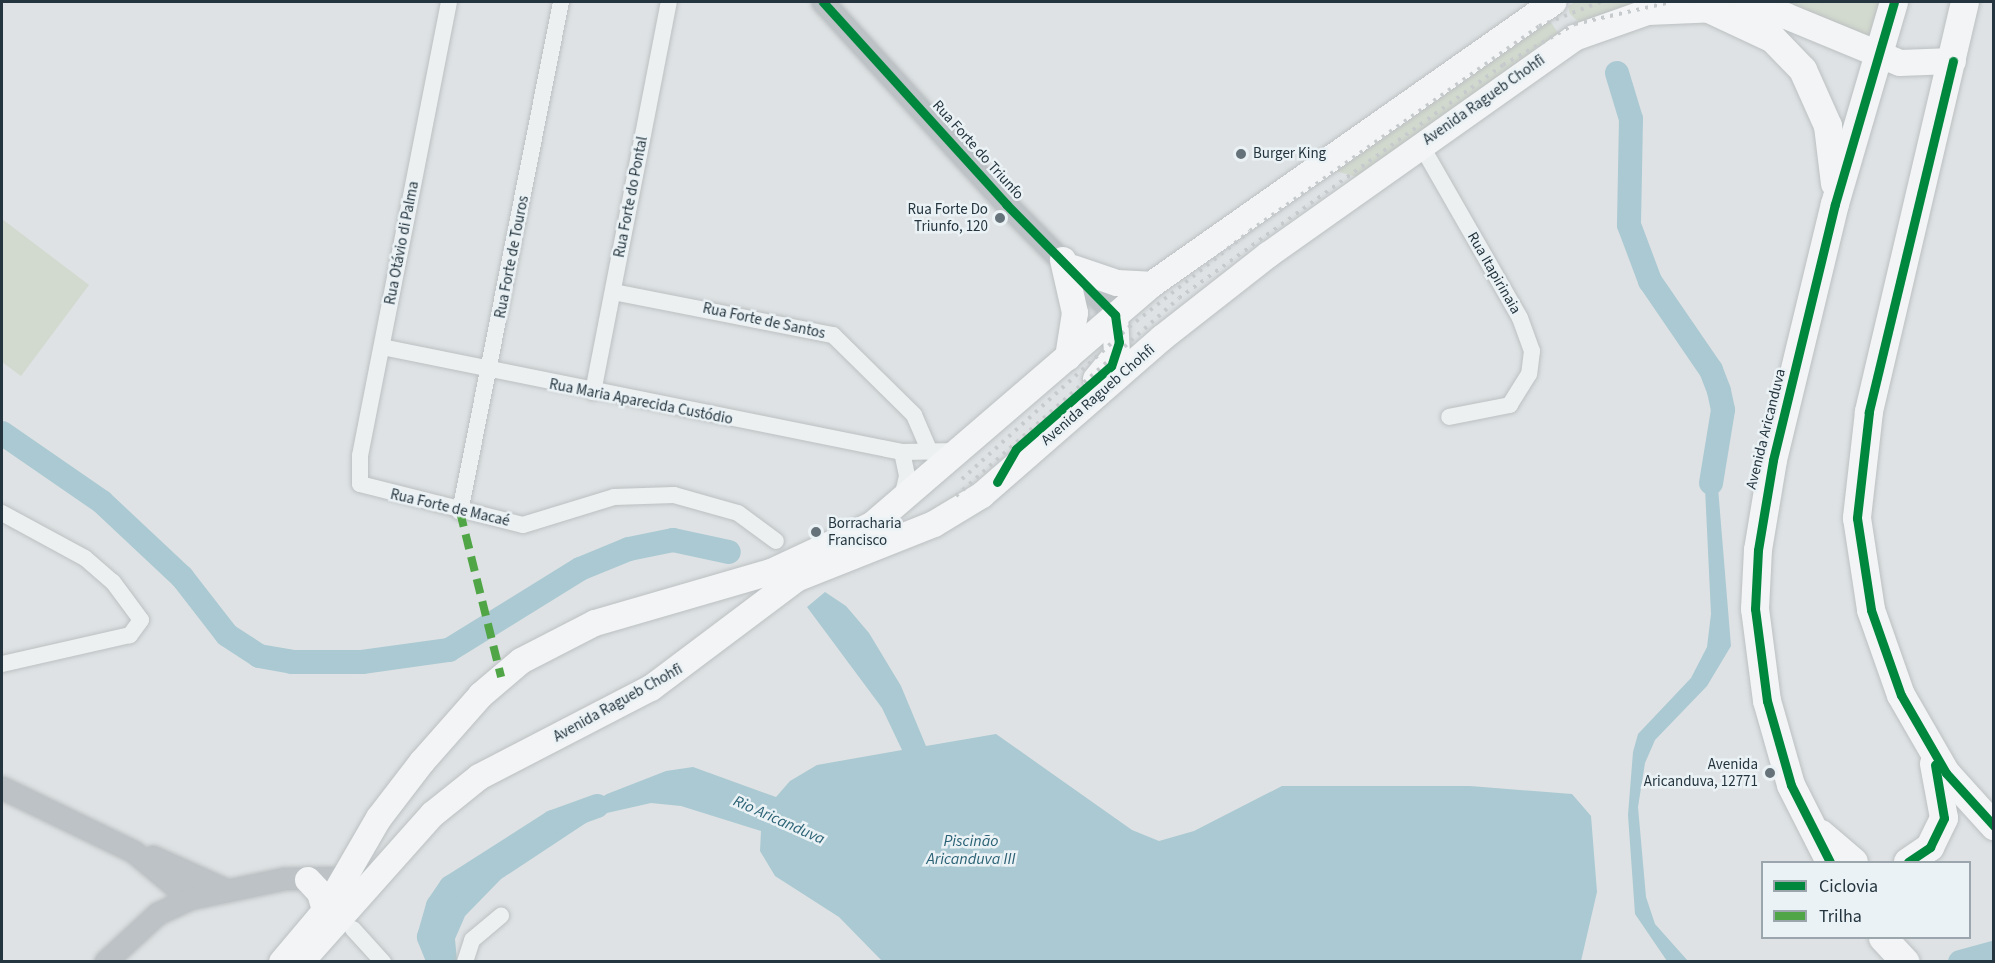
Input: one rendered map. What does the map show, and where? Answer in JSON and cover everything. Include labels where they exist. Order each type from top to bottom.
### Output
[{"type":"highway","name":"Avenida Aricanduva","points":[[1829,861],[1805,817],[1767,701],[1756,576],[1773,460],[1835,204],[1894,2]]},
{"type":"highway","points":[[1909,861],[1930,847],[1944,818],[1940,777],[1901,695],[1871,610],[1859,549],[1858,485],[1888,323],[1953,61],[1965,2]]},
{"type":"highway","points":[[1705,7],[1773,39],[1803,70],[1828,126],[1835,204]]},
{"type":"highway","points":[[1924,740],[1994,826]]},
{"type":"highway","points":[[1805,817],[1853,861]]},
{"type":"main road","points":[[1541,5],[1560,27],[1574,38]]},
{"type":"main road","name":"Avenida Ragueb Chohfi","points":[[301,962],[366,869],[379,818],[422,762],[481,695],[521,661],[565,636],[633,609],[806,559],[900,505],[944,457],[1068,357],[1151,285],[1541,5]]},
{"type":"main road","name":"Avenida Ragueb Chohfi","points":[[282,962],[366,869],[479,777],[687,666],[769,595],[934,524],[971,502],[1199,308],[1421,145],[1574,38],[1648,12],[1705,7],[1786,16],[1879,58],[1921,65],[1953,61]]},
{"type":"main road","points":[[1068,357],[1075,313],[1068,264],[1117,283],[1151,285]]},
{"type":"main road","points":[[997,482],[1016,449],[1111,366],[1119,342],[1115,315]]},
{"type":"main road","points":[[944,457],[938,483],[942,493],[953,502],[971,502]]},
{"type":"main road","points":[[296,879],[326,911]]},
{"type":"street","name":"Rua Otávio di Palma","points":[[360,484],[360,456],[449,2]]},
{"type":"street","name":"Rua Forte de Touros","points":[[460,512],[490,371],[561,2]]},
{"type":"street","name":"Rua Forte do Pontal","points":[[593,392],[669,2]]},
{"type":"street","name":"Rua Forte do Triunfo","points":[[823,2],[1006,204],[1068,264],[1115,315]]},
{"type":"street","name":"Rua Itapirinaia","points":[[1421,145],[1530,338],[1529,374],[1510,405],[1449,417]]},
{"type":"street","name":"Rua Forte de Santos","points":[[613,292],[833,335],[914,415],[944,457]]},
{"type":"street","name":"Rua Maria Aparecida Custódio","points":[[382,347],[593,392],[902,452],[944,457]]},
{"type":"street","points":[[900,505],[907,476],[902,452]]},
{"type":"street","name":"Rua Forte de Macaé","points":[[360,484],[460,512],[523,525],[614,497],[674,495],[738,513],[776,541]]},
{"type":"street","points":[[2,513],[86,558],[135,608],[140,627],[130,635],[2,664]]},
{"type":"street","points":[[2,788],[134,852],[228,891]]},
{"type":"street","points":[[134,852],[190,899]]},
{"type":"street","points":[[106,962],[158,914],[190,899],[296,879],[304,868],[366,869]]},
{"type":"street","points":[[465,962],[472,940],[501,916]]},
{"type":"street","points":[[353,929],[383,962]]},
{"type":"shaded area","points":[[1575,2],[1891,2],[1879,46],[1812,14],[1581,24],[1570,14],[1568,6]]},
{"type":"shaded area","points":[[1547,17],[1561,37],[1357,177],[1336,171],[1333,165]]},
{"type":"shaded area","points":[[2,219],[89,285],[21,376],[2,362]]},
{"type":"water","points":[[1715,451],[1731,646],[1707,686],[1655,740],[1645,763],[1638,807],[1646,897],[1655,924],[1688,961],[1667,961],[1635,914],[1628,815],[1633,752],[1638,734],[1691,678],[1707,647],[1711,614],[1705,488]]},
{"type":"water","name":"Piscinão Aricanduva III","points":[[825,592],[846,606],[869,633],[901,686],[926,746],[996,734],[1132,830],[1159,841],[1194,831],[1282,786],[1470,786],[1572,794],[1591,816],[1597,892],[1581,961],[882,961],[839,917],[775,876],[760,851],[761,831],[681,806],[651,803],[598,815],[501,879],[465,916],[455,939],[457,961],[434,961],[435,938],[460,889],[489,865],[607,794],[666,771],[693,767],[776,797],[790,781],[817,765],[902,750],[882,708],[807,607]]},
{"type":"waterway","points":[[1617,73],[1631,119],[1629,225],[1650,281],[1711,370],[1719,391],[1723,410],[1711,483]]},
{"type":"waterway","points":[[2,433],[102,502],[182,577],[227,635],[259,656],[292,662],[362,662],[449,650],[580,569],[629,549],[673,540],[729,552]]},
{"type":"waterway","name":"Rio Aricanduva","points":[[439,962],[429,937],[438,906],[451,887],[553,822],[597,806]]},
{"type":"waterway","name":"Rio Aricanduva","points":[[1960,962],[1994,953]]},
{"type":"railway","points":[[962,479],[1129,327],[1250,231],[1539,26],[1600,2]]},
{"type":"railway","points":[[956,496],[1179,298],[1503,65],[1575,24],[1671,2]]},
{"type":"marked path","points":[[460,512],[501,677]]},
{"type":"cycle path","points":[[823,2],[1006,204],[1115,315],[1119,342],[1111,366],[1016,449],[997,482]]},
{"type":"cycle path","points":[[1829,861],[1791,785],[1767,701],[1755,609],[1758,550],[1773,460],[1835,204],[1894,2]]},
{"type":"cycle path","points":[[1953,61],[1869,412],[1857,518],[1871,610],[1901,695],[1946,773],[1994,826]]},
{"type":"cycle path","points":[[1909,861],[1930,847],[1944,818],[1935,765]]},
{"type":"place","name":"Burger King","points":[[1241,154]]},
{"type":"place","name":"Rua Forte Do Triunfo, 120","points":[[1000,218]]},
{"type":"place","name":"Borracharia Francisco","points":[[816,532]]},
{"type":"place","name":"Avenida Aricanduva, 12771","points":[[1770,773]]}]
